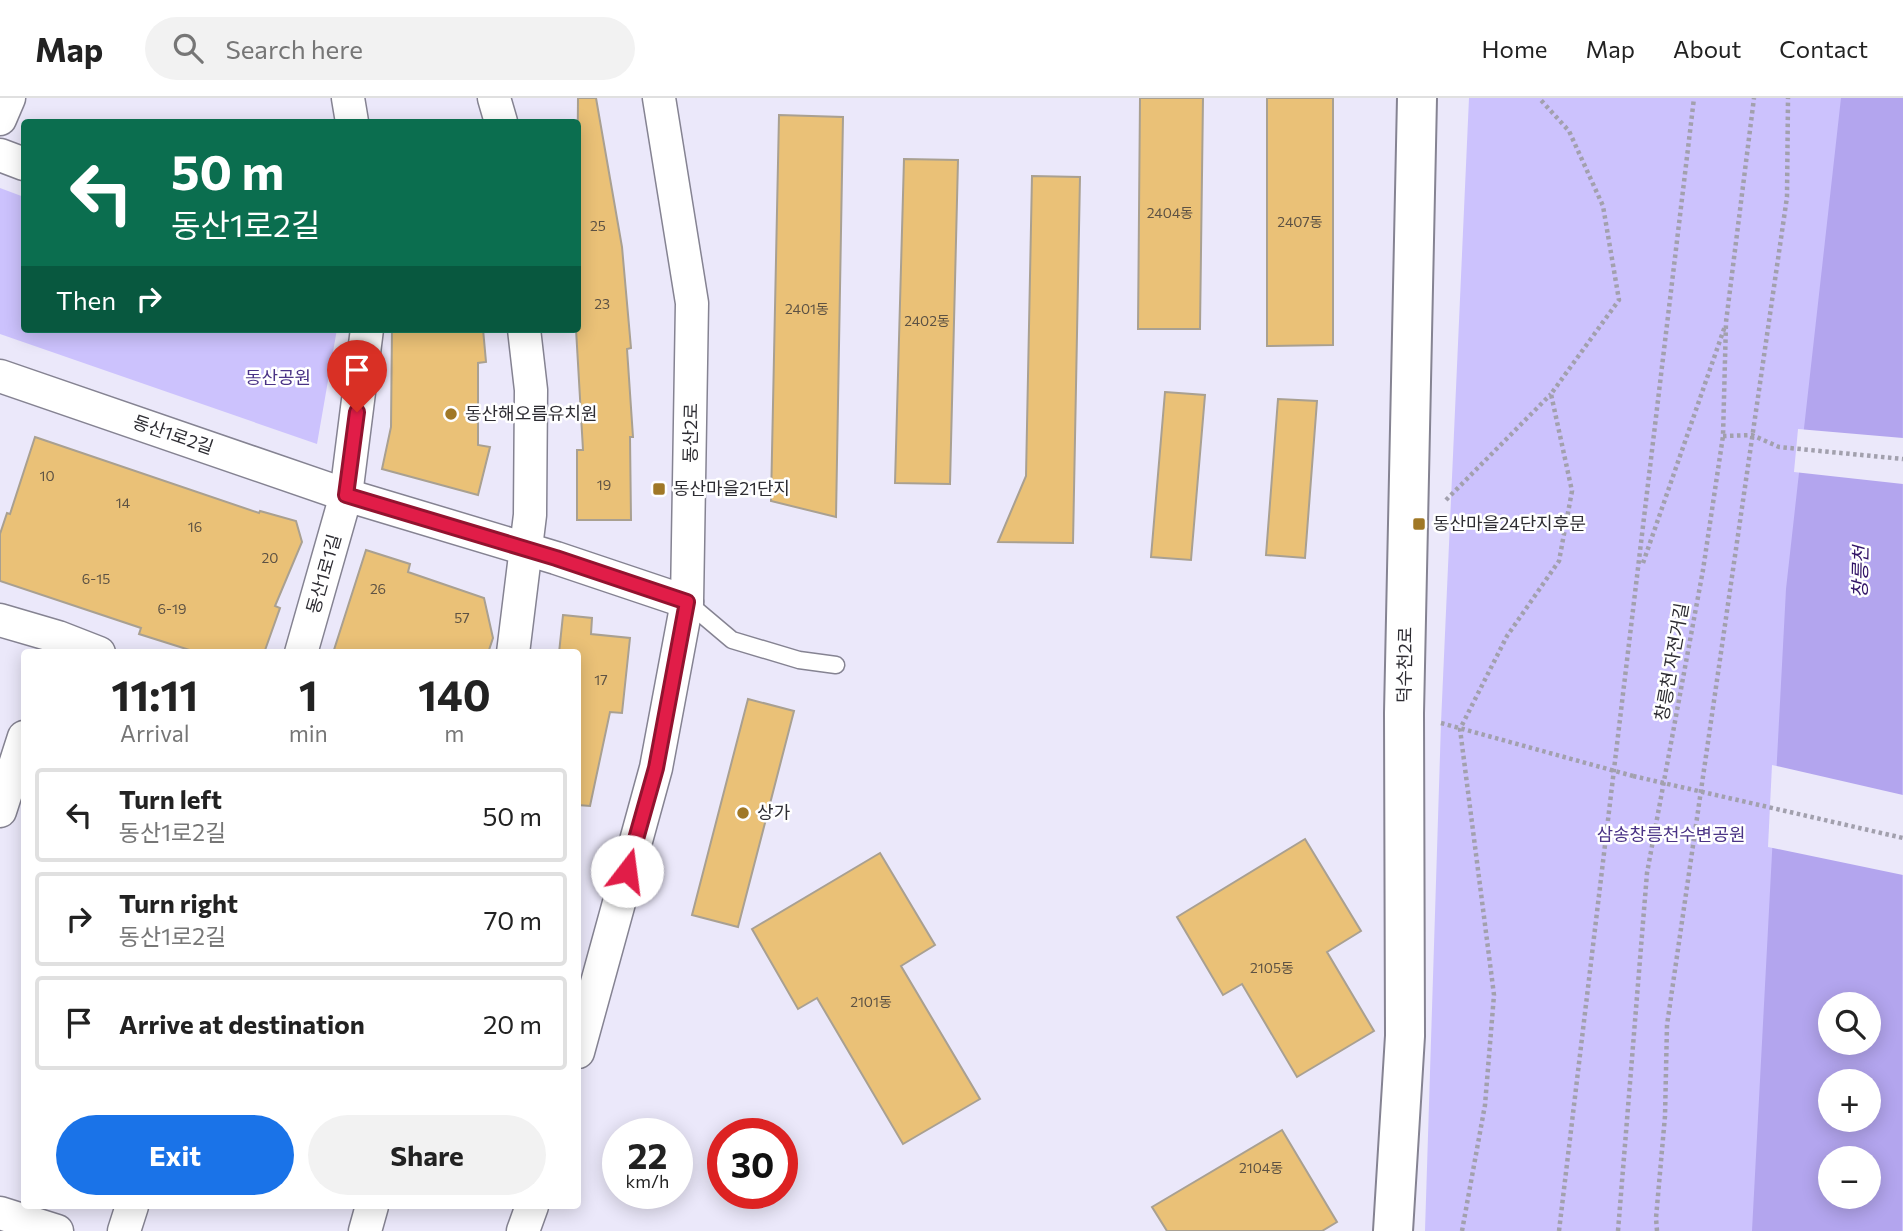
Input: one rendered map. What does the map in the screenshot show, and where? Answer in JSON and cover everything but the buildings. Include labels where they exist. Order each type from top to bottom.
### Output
[{"type":"street","points":[[0,119],[9,98]]},
{"type":"street","points":[[348,98],[352,119]]},
{"type":"street","points":[[494,98],[500,119]]},
{"type":"street","name":"동산2로","points":[[581,1041],[656,768],[687,602],[692,303],[659,98]]},
{"type":"street","name":"덕수천2로","points":[[1393,1231],[1405,1036],[1404,713],[1417,98]]},
{"type":"street","points":[[0,155],[21,163]]},
{"type":"street","points":[[346,495],[366,333]]},
{"type":"street","points":[[513,649],[530,515],[531,390],[524,333]]},
{"type":"street","name":"동산1로2길","points":[[0,376],[346,495],[687,602]]},
{"type":"street","name":"동산1로1길","points":[[302,649],[346,495]]},
{"type":"street","points":[[0,620],[55,645],[77,649]]},
{"type":"street","points":[[0,811],[21,746]]},
{"type":"street","points":[[124,1231],[131,1209]]},
{"type":"street","points":[[365,1231],[371,1209]]},
{"type":"street","points":[[523,1231],[531,1209]]},
{"type":"street","points":[[0,1213],[57,1231]]},
{"type":"lane","points":[[687,602],[732,640],[799,660],[836,665]]},
{"type":"path","points":[[1437,508],[1552,394],[1619,300],[1603,206],[1569,131],[1539,98]]},
{"type":"path","points":[[1559,1231],[1613,769],[1640,572],[1694,98]]},
{"type":"path","name":"창릉천 자전거길","points":[[1618,1231],[1647,873],[1703,569],[1723,436],[1726,322],[1754,98]]},
{"type":"path","points":[[1657,1231],[1665,1116],[1667,1025],[1787,197],[1788,98]]},
{"type":"path","points":[[1640,572],[1726,322]]},
{"type":"path","points":[[1462,1231],[1485,1105],[1493,995],[1460,729],[1507,636],[1559,561],[1572,491],[1552,394]]},
{"type":"path","points":[[1723,436],[1752,435],[1779,447],[1903,459]]},
{"type":"path","points":[[1429,720],[1633,776],[1903,838]]},
{"type":"green space","name":"삼송창릉천수변공원","points":[[1469,98],[1903,98],[1903,1231],[1425,1231],[1441,723]]},
{"type":"green space","name":"동산공원","points":[[0,188],[21,196],[21,333],[336,333],[317,444],[0,334]]},
{"type":"water","name":"창릉천","points":[[1841,98],[1903,98],[1902,1231],[1752,1231],[1786,589]]},
{"type":"pier","points":[[1798,429],[1903,438],[1903,484],[1794,472]]},
{"type":"pier","points":[[1772,765],[1903,795],[1903,875],[1768,847]]},
{"type":"place","name":"동산해오름유치원","points":[[451,414]]},
{"type":"place","name":"동산마을21단지","points":[[659,489]]},
{"type":"place","name":"동산마을24단지후문","points":[[1419,524]]},
{"type":"place","name":"상가","points":[[743,813]]},
{"type":"route","points":[[357,412],[346,495],[556,558],[687,602],[656,768],[627,871]]}]
